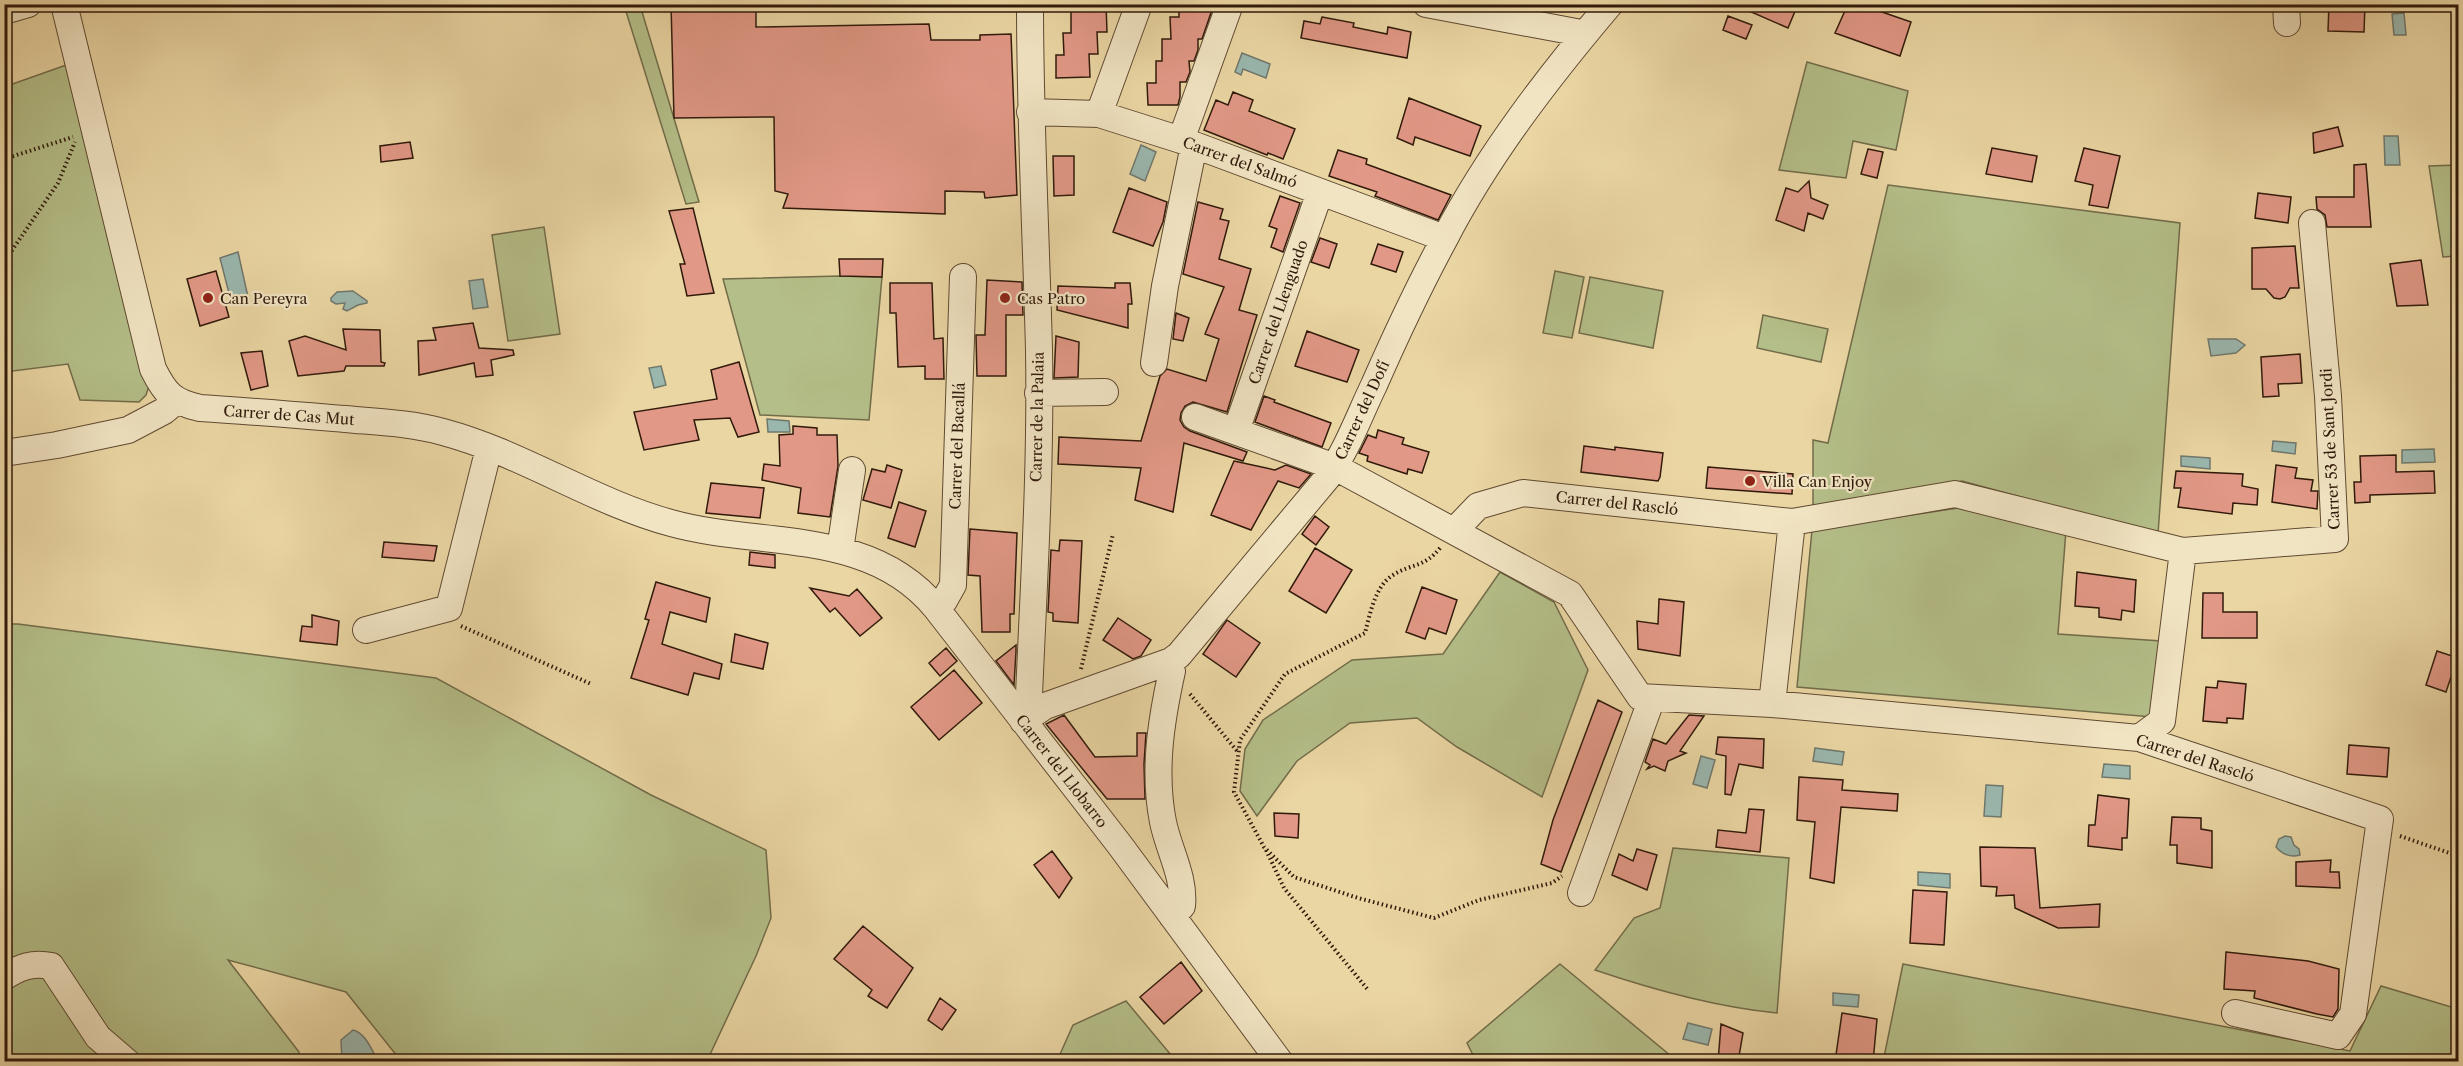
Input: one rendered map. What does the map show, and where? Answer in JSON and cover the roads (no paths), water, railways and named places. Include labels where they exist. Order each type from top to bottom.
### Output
[{"type":"street","points":[[4,11],[28,4]]},
{"type":"street","points":[[4,453],[128,430],[164,411],[176,401],[160,382],[153,369],[64,4]]},
{"type":"street","name":"Carrer de la Palaia","points":[[1023,721],[1029,695],[1036,530],[1038,393],[1036,257],[1030,112],[1030,4]]},
{"type":"street","points":[[1099,114],[1139,4]]},
{"type":"street","points":[[1154,363],[1188,142],[1230,4]]},
{"type":"street","points":[[1426,4],[1576,32],[1582,37]]},
{"type":"street","name":"Carrer del Dofí","points":[[1023,721],[1045,706],[1171,661],[1179,655],[1335,467],[1444,238],[1485,167],[1582,37],[1610,4]]},
{"type":"street","name":"Carrer del Salmó","points":[[1030,112],[1099,114],[1188,142],[1444,238]]},
{"type":"street","name":"Carrer del Llenguado","points":[[1236,431],[1320,192]]},
{"type":"street","name":"Carrer 53 de Sant Jordi","points":[[2183,551],[2335,539],[2328,396],[2312,223]]},
{"type":"street","name":"Carrer del Bacallá","points":[[936,608],[944,601],[952,585],[963,277]]},
{"type":"street","points":[[1038,393],[1105,392]]},
{"type":"street","name":"Carrer de Cas Mut","points":[[176,401],[200,408],[408,424],[445,432],[572,473],[671,524],[799,541]]},
{"type":"street","points":[[1195,417],[1335,467],[1570,594],[1640,697],[1652,698],[1575,883]]},
{"type":"street","points":[[366,630],[449,608],[489,448]]},
{"type":"street","points":[[840,550],[852,470]]},
{"type":"street","name":"Carrer del Rascló","points":[[1454,531],[1478,506],[1523,492],[1792,522],[1955,494],[2183,551]]},
{"type":"street","points":[[1772,704],[1792,522]]},
{"type":"street","name":"Carrer del Llobarro","points":[[799,541],[840,550],[894,572],[921,590],[1119,844],[1280,1062]]},
{"type":"street","points":[[2139,738],[2162,721],[2183,551]]},
{"type":"street","points":[[1172,671],[1164,707],[1157,759],[1163,822],[1184,890],[1182,906],[1172,916]]},
{"type":"street","name":"Carrer del Rascló","points":[[1652,698],[1772,704],[2139,738],[2380,819],[2353,1014],[2338,1036],[2235,1013]]},
{"type":"street","points":[[4,977],[16,969],[37,963],[51,966],[98,1037],[127,1062]]},
{"type":"water","points":[[2404,13],[2406,35],[2394,35],[2392,14]]},
{"type":"water","points":[[1242,53],[1270,64],[1266,78],[1243,69],[1241,75],[1235,72]]},
{"type":"water","points":[[2384,136],[2398,136],[2400,165],[2385,165]]},
{"type":"water","points":[[1141,145],[1156,152],[1145,181],[1130,174]]},
{"type":"water","points":[[238,252],[248,297],[231,301],[220,258]]},
{"type":"water","points":[[483,279],[488,307],[473,309],[469,281]]},
{"type":"water","points":[[353,291],[367,303],[347,311],[343,309],[345,303],[336,304],[331,301],[337,292]]},
{"type":"water","points":[[2208,339],[2236,339],[2245,345],[2236,353],[2211,356]]},
{"type":"water","points":[[661,366],[666,385],[654,388],[649,368]]},
{"type":"water","points":[[767,419],[789,421],[790,432],[768,432]]},
{"type":"water","points":[[2273,441],[2296,443],[2295,454],[2272,451]]},
{"type":"water","points":[[2434,449],[2435,462],[2402,463],[2402,450]]},
{"type":"water","points":[[2181,456],[2210,458],[2210,469],[2181,466]]},
{"type":"water","points":[[1815,748],[1844,752],[1842,765],[1813,761]]},
{"type":"water","points":[[1701,756],[1715,760],[1707,788],[1693,784]]},
{"type":"water","points":[[2104,764],[2130,766],[2130,779],[2102,777]]},
{"type":"water","points":[[1986,785],[2003,786],[2001,817],[1984,816]]},
{"type":"water","points":[[2285,836],[2291,837],[2300,855],[2287,855],[2276,847],[2279,839]]},
{"type":"water","points":[[1918,872],[1950,874],[1950,888],[1918,885]]},
{"type":"water","points":[[1833,993],[1859,995],[1858,1007],[1833,1005]]},
{"type":"water","points":[[1688,1023],[1712,1029],[1708,1045],[1683,1039]]},
{"type":"water","points":[[353,1030],[365,1038],[378,1061],[342,1061],[341,1040]]},
{"type":"place","name":"Can Pereyra","points":[[208,298]]},
{"type":"place","name":"Cas Patro","points":[[1005,298]]},
{"type":"place","name":"Villa Can Enjoy","points":[[1750,481]]}]
